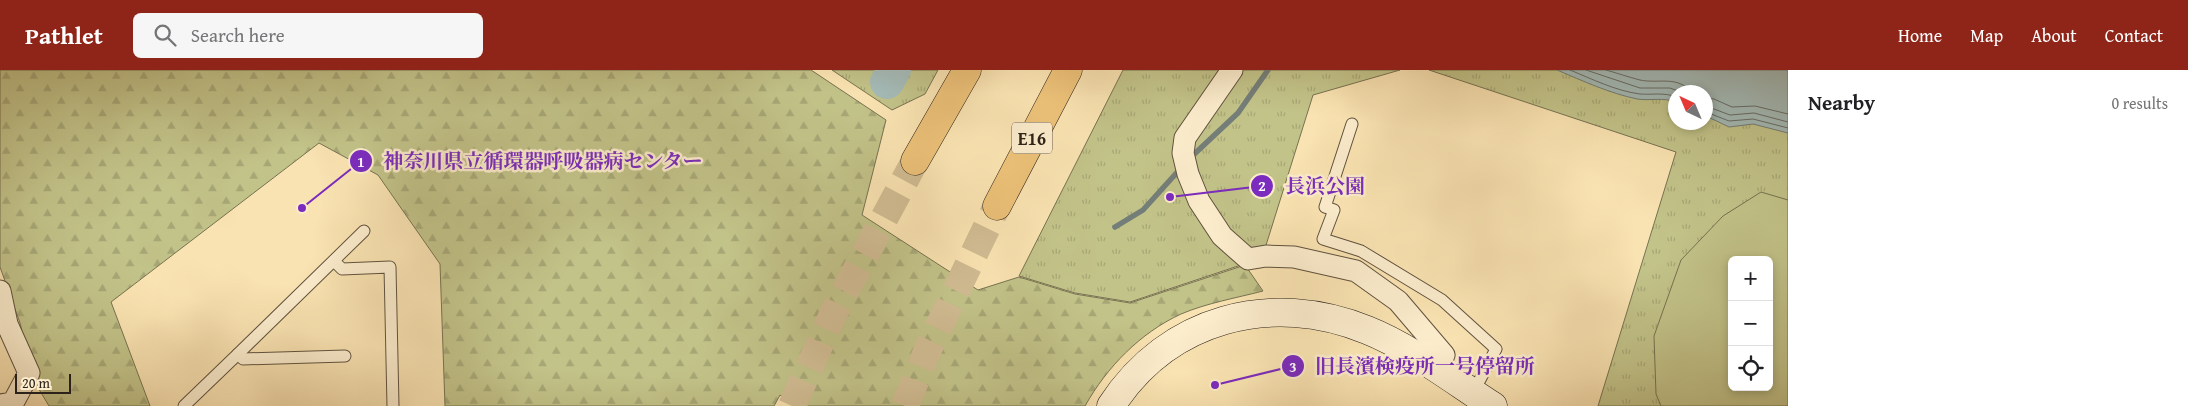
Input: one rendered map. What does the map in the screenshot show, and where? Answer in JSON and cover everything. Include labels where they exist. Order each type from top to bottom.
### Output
[{"type":"highway","points":[[915,161],[967,70]]},
{"type":"highway","name":"E16","points":[[997,206],[1068,70]]},
{"type":"highway","points":[[1049,104],[1072,70]]},
{"type":"street","points":[[1232,70],[1185,138],[1183,153],[1188,174],[1199,201],[1222,236],[1248,259],[1266,256],[1294,257],[1356,271],[1398,301],[1444,355],[1443,357]]},
{"type":"street","points":[[0,291],[7,324],[29,373],[13,403],[0,405]]},
{"type":"street","points":[[1111,406],[1122,388],[1160,350],[1195,330],[1229,318],[1294,312],[1334,319],[1368,330],[1429,364],[1483,400]]},
{"type":"lane","points":[[1352,124],[1325,207],[1334,210],[1323,239],[1361,251],[1442,300],[1496,349],[1483,400]]},
{"type":"lane","points":[[184,406],[364,231]]},
{"type":"lane","points":[[334,261],[342,269],[390,267],[393,406]]},
{"type":"lane","points":[[238,354],[243,359],[345,356]]},
{"type":"green space","points":[[0,70],[811,70],[886,120],[862,215],[978,290],[1019,277],[1075,294],[1130,303],[1245,265],[1263,291],[1191,310],[1152,331],[1138,341],[1114,365],[1085,406],[795,406],[780,395],[774,406],[445,406],[440,264],[378,175],[319,143],[111,302],[150,406],[49,406],[34,381],[20,323],[0,267]]},
{"type":"green space","points":[[832,70],[938,70],[925,94],[892,110]]},
{"type":"green space","points":[[1123,70],[1400,70],[1313,95],[1262,258],[1130,302],[1075,293],[1019,276]]},
{"type":"green space","points":[[1429,70],[1788,70],[1788,406],[1598,406],[1676,152]]},
{"type":"green space","points":[[1761,192],[1788,200],[1788,406],[1661,406],[1656,394],[1654,336],[1681,260],[1723,216]]},
{"type":"water","points":[[1557,70],[1788,70],[1788,133],[1753,124],[1729,127],[1713,119],[1713,85],[1668,85],[1668,100],[1637,99]]},
{"type":"waterway","points":[[887,82],[894,70]]},
{"type":"waterway","points":[[1189,159],[1238,113],[1268,70]]},
{"type":"waterway","points":[[1115,227],[1143,210],[1181,168]]},
{"type":"tunnel","points":[[792,406],[835,310],[915,161]]},
{"type":"tunnel","points":[[905,406],[928,349],[997,206]]},
{"type":"place","name":"長浜公園","points":[[1170,197]]},
{"type":"place","name":"神奈川県立循環器呼吸器病センター","points":[[302,208]]},
{"type":"place","name":"旧長濱検疫所一号停留所","points":[[1215,385]]}]
